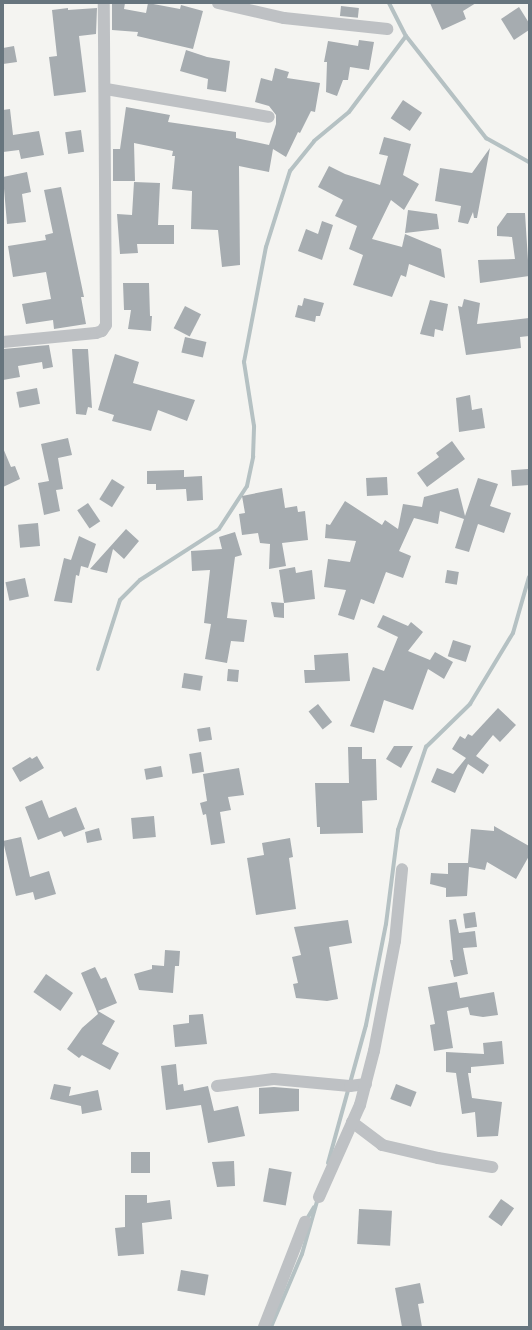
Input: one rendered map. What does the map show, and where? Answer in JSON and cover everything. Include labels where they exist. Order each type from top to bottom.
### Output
[{"type":"street","points":[[3,342],[96,333],[102,331],[106,325],[106,89],[104,3]]},
{"type":"street","points":[[218,3],[284,18],[387,29]]},
{"type":"street","points":[[106,89],[269,117]]},
{"type":"street","points":[[319,1197],[352,1122],[366,1084],[395,941],[402,869]]},
{"type":"street","points":[[217,1086],[274,1080],[350,1086],[366,1084]]},
{"type":"street","points":[[352,1122],[382,1144],[438,1158],[492,1167]]},
{"type":"street","points":[[264,1327],[305,1222]]},
{"type":"building","points":[[112,3],[125,3],[124,9],[146,13],[148,3],[180,9],[181,5],[203,11],[193,49],[137,36],[138,32],[112,30]]},
{"type":"building","points":[[430,3],[476,3],[463,11],[466,19],[442,30]]},
{"type":"building","points":[[341,6],[359,8],[358,18],[340,16]]},
{"type":"building","points":[[519,7],[529,23],[529,30],[514,40],[501,19]]},
{"type":"building","points":[[68,8],[68,10],[97,8],[96,34],[79,36],[86,92],[54,96],[49,57],[57,56],[52,10]]},
{"type":"building","points":[[359,40],[374,42],[369,70],[350,67],[348,80],[343,80],[337,96],[326,92],[327,62],[324,62],[328,41],[358,46]]},
{"type":"building","points":[[14,46],[17,62],[3,64],[3,48]]},
{"type":"building","points":[[186,50],[207,57],[230,61],[226,92],[207,89],[208,79],[180,71]]},
{"type":"building","points":[[275,68],[289,72],[287,78],[320,83],[315,112],[311,111],[300,133],[298,132],[286,157],[273,149],[269,172],[239,166],[240,265],[222,267],[218,230],[191,229],[192,191],[172,189],[175,156],[172,156],[173,151],[134,143],[135,181],[113,181],[113,149],[120,149],[126,107],[170,115],[168,122],[236,132],[236,138],[269,145],[276,124],[276,115],[269,106],[255,102],[261,78],[272,81]]},
{"type":"building","points":[[403,100],[422,113],[410,131],[391,118]]},
{"type":"building","points":[[10,109],[13,135],[39,131],[44,155],[21,159],[19,150],[3,152],[3,110]]},
{"type":"building","points":[[81,130],[84,152],[68,154],[65,132]]},
{"type":"building","points":[[384,137],[411,144],[403,175],[419,184],[404,210],[391,200],[372,239],[402,247],[405,234],[441,249],[445,278],[409,264],[406,277],[401,275],[392,297],[353,285],[363,255],[349,249],[357,226],[335,216],[343,200],[318,187],[329,166],[345,174],[380,185],[388,156],[379,154]]},
{"type":"building","points":[[490,148],[477,218],[474,218],[473,212],[468,224],[458,222],[461,206],[435,201],[440,168],[472,173]]},
{"type":"building","points":[[27,172],[31,192],[22,194],[26,222],[7,224],[3,177]]},
{"type":"building","points":[[134,182],[160,183],[158,225],[174,225],[174,244],[137,244],[138,253],[120,254],[117,214],[132,215]]},
{"type":"building","points":[[61,187],[84,297],[81,297],[86,324],[54,329],[53,320],[26,324],[22,304],[51,299],[46,272],[13,277],[8,246],[46,240],[45,235],[53,233],[44,190]]},
{"type":"building","points":[[408,210],[437,214],[439,229],[405,233]]},
{"type":"building","points":[[507,213],[525,213],[529,276],[480,283],[478,260],[515,259],[512,237],[497,236],[497,227]]},
{"type":"building","points":[[322,221],[333,225],[322,260],[298,251],[306,229],[318,234]]},
{"type":"building","points":[[123,283],[149,283],[150,316],[152,316],[151,331],[128,329],[131,310],[124,310]]},
{"type":"building","points":[[304,298],[324,303],[320,316],[316,316],[315,322],[295,317],[298,305],[302,306]]},
{"type":"building","points":[[464,299],[480,303],[477,324],[529,318],[529,336],[520,337],[521,348],[466,355],[458,306],[462,307]]},
{"type":"building","points":[[430,300],[448,304],[443,331],[435,329],[434,337],[420,334]]},
{"type":"building","points":[[185,306],[201,314],[190,336],[174,328]]},
{"type":"building","points":[[185,337],[206,342],[203,358],[181,353]]},
{"type":"building","points":[[49,345],[53,367],[43,369],[42,362],[18,366],[20,377],[3,380],[3,349]]},
{"type":"building","points":[[72,349],[88,349],[92,408],[88,407],[86,415],[76,414]]},
{"type":"building","points":[[115,354],[139,362],[133,383],[195,400],[187,421],[158,410],[151,431],[112,421],[114,415],[98,410]]},
{"type":"building","points":[[37,388],[40,404],[19,408],[16,392]]},
{"type":"building","points":[[470,395],[472,410],[482,408],[485,428],[459,432],[456,398]]},
{"type":"building","points":[[68,438],[72,455],[58,458],[63,489],[56,490],[60,511],[44,515],[38,483],[49,481],[41,444]]},
{"type":"building","points":[[452,441],[465,459],[427,487],[417,473],[439,457],[436,453]]},
{"type":"building","points":[[3,448],[11,467],[15,466],[20,479],[3,487]]},
{"type":"building","points":[[528,469],[529,485],[512,486],[511,470]]},
{"type":"building","points":[[184,470],[184,477],[202,476],[203,500],[187,501],[186,489],[156,490],[156,484],[147,484],[147,471]]},
{"type":"building","points":[[387,477],[388,495],[367,496],[366,478]]},
{"type":"building","points":[[478,478],[498,484],[490,506],[511,513],[504,533],[478,524],[469,552],[455,548],[464,519],[440,511],[438,524],[414,518],[399,551],[411,556],[403,578],[386,572],[374,604],[361,599],[354,620],[338,615],[346,590],[324,587],[328,559],[350,562],[356,541],[325,538],[326,524],[330,525],[345,501],[382,525],[385,520],[398,529],[403,504],[422,507],[424,497],[458,488],[465,516]]},
{"type":"building","points":[[112,479],[125,487],[112,507],[99,499]]},
{"type":"building","points":[[282,488],[285,508],[297,506],[298,512],[305,511],[308,540],[282,543],[286,566],[269,569],[270,544],[260,543],[258,533],[242,535],[239,514],[245,513],[242,496]]},
{"type":"building","points":[[88,503],[100,521],[90,529],[77,510]]},
{"type":"building","points":[[38,523],[40,546],[20,548],[18,525]]},
{"type":"building","points":[[126,529],[139,541],[124,559],[113,549],[107,573],[90,569]]},
{"type":"building","points":[[235,532],[242,555],[235,557],[227,618],[247,620],[244,642],[231,641],[227,663],[205,659],[211,624],[204,623],[210,570],[192,571],[191,551],[222,549],[219,537]]},
{"type":"building","points":[[79,536],[96,544],[88,568],[81,566],[79,576],[76,575],[72,603],[54,601],[64,558],[71,560]]},
{"type":"building","points":[[295,567],[296,573],[312,570],[315,599],[284,603],[279,570]]},
{"type":"building","points":[[447,570],[459,572],[457,585],[445,583]]},
{"type":"building","points":[[25,578],[29,597],[9,601],[5,582]]},
{"type":"building","points":[[271,602],[284,603],[284,618],[274,617]]},
{"type":"building","points":[[383,615],[408,626],[411,622],[423,632],[408,651],[430,660],[435,652],[453,662],[444,679],[428,669],[413,710],[384,700],[374,733],[350,726],[373,667],[384,671],[398,637],[377,627]]},
{"type":"building","points":[[453,640],[471,646],[466,662],[448,656]]},
{"type":"building","points":[[348,653],[350,681],[305,683],[304,670],[315,670],[314,655]]},
{"type":"building","points":[[228,669],[239,670],[238,682],[227,681]]},
{"type":"building","points":[[184,673],[203,676],[200,691],[182,688]]},
{"type":"building","points":[[318,704],[332,722],[323,730],[309,711]]},
{"type":"building","points":[[498,708],[516,725],[500,742],[493,735],[476,756],[489,765],[483,774],[468,764],[455,793],[431,782],[437,768],[453,774],[466,758],[452,749],[460,736],[465,739],[468,734],[472,736]]},
{"type":"building","points":[[210,727],[212,740],[199,742],[197,729]]},
{"type":"building","points":[[394,746],[413,746],[401,768],[386,759]]},
{"type":"building","points":[[348,747],[362,747],[362,759],[376,759],[377,800],[362,801],[363,833],[320,834],[320,827],[317,827],[315,783],[349,783]]},
{"type":"building","points":[[201,752],[204,772],[192,774],[189,754]]},
{"type":"building","points":[[37,756],[44,768],[20,782],[12,768],[30,757],[32,759]]},
{"type":"building","points":[[161,766],[163,777],[146,780],[144,769]]},
{"type":"building","points":[[239,768],[244,795],[228,797],[231,810],[220,812],[225,843],[211,845],[206,814],[203,815],[200,803],[207,801],[203,774]]},
{"type":"building","points":[[42,800],[49,818],[76,807],[85,829],[64,837],[61,831],[38,840],[25,807]]},
{"type":"building","points":[[154,816],[156,837],[133,839],[131,818]]},
{"type":"building","points":[[494,826],[529,846],[529,856],[516,879],[487,862],[485,870],[469,867],[467,896],[446,897],[446,888],[430,884],[431,873],[448,874],[448,863],[468,863],[471,829],[494,831]]},
{"type":"building","points":[[99,828],[102,840],[87,843],[85,832]]},
{"type":"building","points":[[21,837],[30,877],[49,871],[56,894],[35,900],[33,892],[16,896],[3,841]]},
{"type":"building","points":[[290,838],[293,857],[289,858],[296,909],[256,915],[247,858],[264,855],[262,843]]},
{"type":"building","points":[[475,912],[477,927],[465,929],[463,914]]},
{"type":"building","points":[[456,919],[459,933],[475,931],[477,947],[463,948],[468,974],[454,977],[450,960],[453,960],[449,920]]},
{"type":"building","points":[[348,920],[352,943],[329,947],[338,999],[327,1001],[296,998],[293,984],[298,983],[292,957],[301,955],[294,927]]},
{"type":"building","points":[[165,950],[180,951],[179,966],[175,966],[173,993],[139,990],[134,974],[152,969],[152,965],[164,966]]},
{"type":"building","points":[[95,967],[101,979],[106,977],[117,1003],[98,1011],[115,1021],[102,1044],[119,1053],[110,1070],[82,1055],[79,1058],[67,1049],[82,1028],[98,1014],[81,973]]},
{"type":"building","points":[[46,974],[73,993],[60,1011],[33,992]]},
{"type":"building","points":[[457,982],[460,998],[494,992],[498,1015],[483,1017],[470,1015],[468,1007],[447,1011],[453,1048],[434,1051],[430,1025],[435,1024],[428,987]]},
{"type":"building","points":[[203,1014],[207,1044],[175,1047],[173,1025],[189,1023],[189,1015]]},
{"type":"building","points":[[502,1041],[504,1064],[471,1067],[471,1073],[468,1073],[472,1098],[502,1102],[498,1136],[477,1137],[475,1112],[462,1114],[456,1073],[446,1072],[446,1052],[484,1054],[483,1043]]},
{"type":"building","points":[[176,1064],[178,1085],[183,1084],[184,1091],[208,1086],[214,1111],[238,1106],[245,1136],[208,1143],[201,1105],[166,1110],[161,1066]]},
{"type":"building","points":[[54,1084],[71,1087],[69,1096],[98,1090],[102,1110],[82,1114],[81,1106],[50,1099]]},
{"type":"building","points":[[396,1084],[417,1092],[411,1107],[390,1099]]},
{"type":"building","points":[[274,1087],[299,1089],[299,1111],[259,1114],[259,1088]]},
{"type":"building","points":[[131,1152],[150,1152],[150,1173],[131,1173]]},
{"type":"building","points":[[234,1161],[235,1186],[217,1187],[212,1162]]},
{"type":"building","points":[[269,1168],[292,1172],[286,1205],[263,1201]]},
{"type":"building","points":[[125,1195],[147,1195],[147,1203],[170,1200],[172,1219],[142,1223],[144,1254],[118,1256],[115,1228],[125,1227]]},
{"type":"building","points":[[501,1199],[514,1208],[501,1226],[488,1217]]},
{"type":"building","points":[[359,1209],[392,1211],[390,1246],[357,1244]]},
{"type":"building","points":[[181,1270],[209,1275],[205,1296],[177,1291]]},
{"type":"building","points":[[420,1283],[424,1303],[418,1304],[422,1327],[402,1327],[395,1288]]},
{"type":"waterway","points":[[389,3],[406,36],[486,138],[529,162]]},
{"type":"waterway","points":[[98,669],[120,600],[140,580],[219,529],[247,486],[253,457],[254,426],[244,362],[266,247],[290,171],[314,141],[349,112],[406,36]]},
{"type":"waterway","points":[[328,1163],[366,1025],[386,924],[398,830],[426,747],[470,704],[513,633],[529,577]]},
{"type":"waterway","points":[[271,1327],[302,1254],[318,1198]]},
{"type":"waterway","points":[[305,1222],[314,1207]]}]
